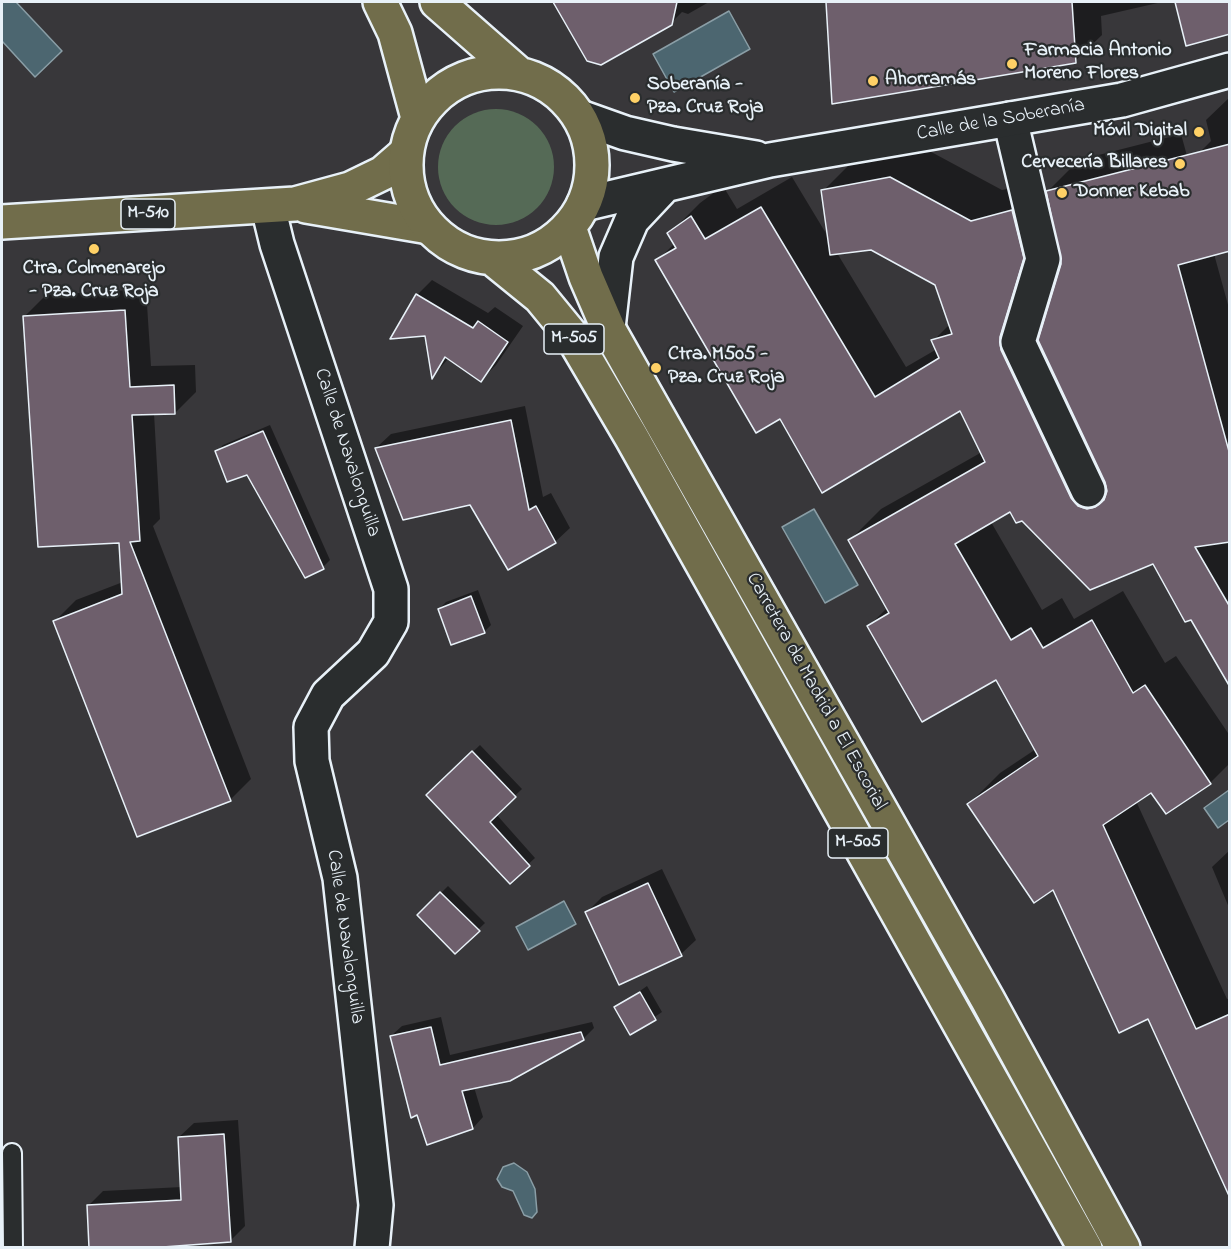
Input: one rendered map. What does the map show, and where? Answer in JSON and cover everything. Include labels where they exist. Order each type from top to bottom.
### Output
[{"type":"main road","points":[[380,2],[395,33],[418,118]]},
{"type":"main road","name":"M-505","points":[[437,2],[519,74]]},
{"type":"main road","name":"M-505","points":[[490,72],[519,74],[554,89],[580,117],[588,138],[592,160],[591,183],[577,216],[550,244],[527,254],[492,258],[462,250],[444,241],[429,227],[415,205],[410,188],[406,153],[418,118],[436,95],[461,79],[490,72]]},
{"type":"main road","name":"M-510","points":[[2,222],[281,205],[350,189],[383,173],[406,153]]},
{"type":"main road","name":"M-510","points":[[281,205],[429,227]]},
{"type":"main road","name":"Carretera de Madrid a El Escorial","points":[[577,216],[586,277],[608,328],[988,1000],[1123,1248]]},
{"type":"main road","name":"Carretera de Madrid a El Escorial","points":[[492,258],[540,297],[572,336],[644,459],[1084,1248]]},
{"type":"street","name":"Calle de la Soberanía","points":[[577,216],[664,186],[770,160],[1122,100],[1230,70]]},
{"type":"street","name":"Calle de la Soberanía","points":[[580,117],[625,132],[673,144],[770,160]]},
{"type":"street","points":[[1010,119],[1043,259],[1018,342],[1088,490]]},
{"type":"street","points":[[608,328],[616,257],[632,220],[664,186]]},
{"type":"street","name":"Calle de Navalonguilla","points":[[281,205],[277,244],[391,589],[391,622],[373,653],[328,695],[311,727],[312,761],[340,878],[376,1205],[372,1248]]},
{"type":"lane","points":[[12,1153],[13,1248]]},
{"type":"green space","points":[[496,109],[518,114],[537,126],[549,145],[554,167],[549,189],[537,208],[518,220],[496,225],[474,220],[455,208],[443,189],[438,167],[443,145],[455,126],[474,114]]},
{"type":"water","points":[[2,2],[16,2],[62,51],[35,77],[2,41]]},
{"type":"water","points":[[729,11],[750,49],[674,92],[653,54]]},
{"type":"water","points":[[814,509],[858,585],[825,603],[782,527]]},
{"type":"water","points":[[1229,790],[1229,820],[1218,828],[1204,808]]},
{"type":"water","points":[[564,901],[576,924],[528,950],[516,927]]},
{"type":"water","points":[[514,1163],[527,1172],[535,1189],[537,1212],[532,1218],[524,1215],[513,1191],[502,1187],[497,1179],[503,1167]]},
{"type":"building","points":[[553,2],[677,2],[672,25],[601,65],[587,61]]},
{"type":"building","points":[[826,2],[1072,2],[1076,63],[832,104]]},
{"type":"building","points":[[1175,2],[1230,2],[1230,34],[1186,46]]},
{"type":"building","points":[[1230,144],[1230,251],[1178,265],[1230,455],[1230,542],[1195,547],[1230,607],[1230,687],[1191,620],[1185,622],[1153,564],[1090,590],[1022,521],[1016,523],[1010,512],[955,544],[1011,640],[1031,628],[1043,648],[1092,620],[1133,693],[1145,685],[1211,784],[1166,814],[1151,793],[1103,825],[1196,1029],[1230,1014],[1230,1198],[1148,1019],[1119,1033],[1053,890],[1034,903],[967,804],[1038,756],[996,680],[922,722],[867,626],[889,613],[848,540],[985,462],[960,411],[822,493],[780,419],[756,433],[655,260],[676,248],[667,233],[691,216],[705,239],[761,207],[875,397],[939,358],[931,340],[952,334],[935,285],[871,250],[830,255],[821,190],[890,177],[971,221],[1012,210],[1024,258],[1000,337],[1001,350],[1071,498],[1078,506],[1087,509],[1095,507],[1104,500],[1107,491],[1105,482],[1038,340],[1061,264],[1046,191]]},
{"type":"building","points":[[416,294],[473,328],[478,321],[508,342],[481,382],[445,357],[432,379],[425,336],[390,339]]},
{"type":"building","points":[[125,310],[130,387],[174,385],[175,414],[132,415],[140,541],[130,542],[231,801],[137,837],[53,621],[122,594],[119,543],[38,547],[23,316]]},
{"type":"building","points":[[511,420],[529,510],[536,506],[556,543],[508,570],[470,505],[403,520],[375,448]]},
{"type":"building","points":[[263,431],[324,569],[305,578],[247,475],[227,482],[215,451]]},
{"type":"building","points":[[471,596],[485,633],[451,645],[438,609]]},
{"type":"building","points":[[472,751],[516,797],[490,822],[530,866],[510,884],[426,795]]},
{"type":"building","points":[[648,883],[682,956],[619,985],[585,912]]},
{"type":"building","points":[[440,892],[480,931],[455,954],[417,915]]},
{"type":"building","points":[[640,992],[656,1020],[630,1035],[614,1007]]},
{"type":"building","points":[[431,1027],[440,1065],[581,1032],[584,1040],[510,1081],[462,1091],[473,1129],[427,1145],[417,1115],[411,1118],[390,1036]]},
{"type":"building","points":[[224,1134],[231,1242],[149,1248],[89,1248],[87,1205],[181,1200],[178,1137]]},
{"type":"place","name":"Farmacia Antonio Moreno Flores","points":[[1012,64]]},
{"type":"place","name":"Ahorramás","points":[[873,81]]},
{"type":"place","name":"Soberanía - Pza. Cruz Roja","points":[[635,98]]},
{"type":"place","name":"Móvil Digital","points":[[1199,132]]},
{"type":"place","name":"Cervecería Billares","points":[[1180,164]]},
{"type":"place","name":"Donner Kebab","points":[[1062,193]]},
{"type":"place","name":"Ctra. Colmenarejo - Pza. Cruz Roja","points":[[94,249]]},
{"type":"place","name":"Ctra. M505 - Pza. Cruz Roja","points":[[656,368]]}]
